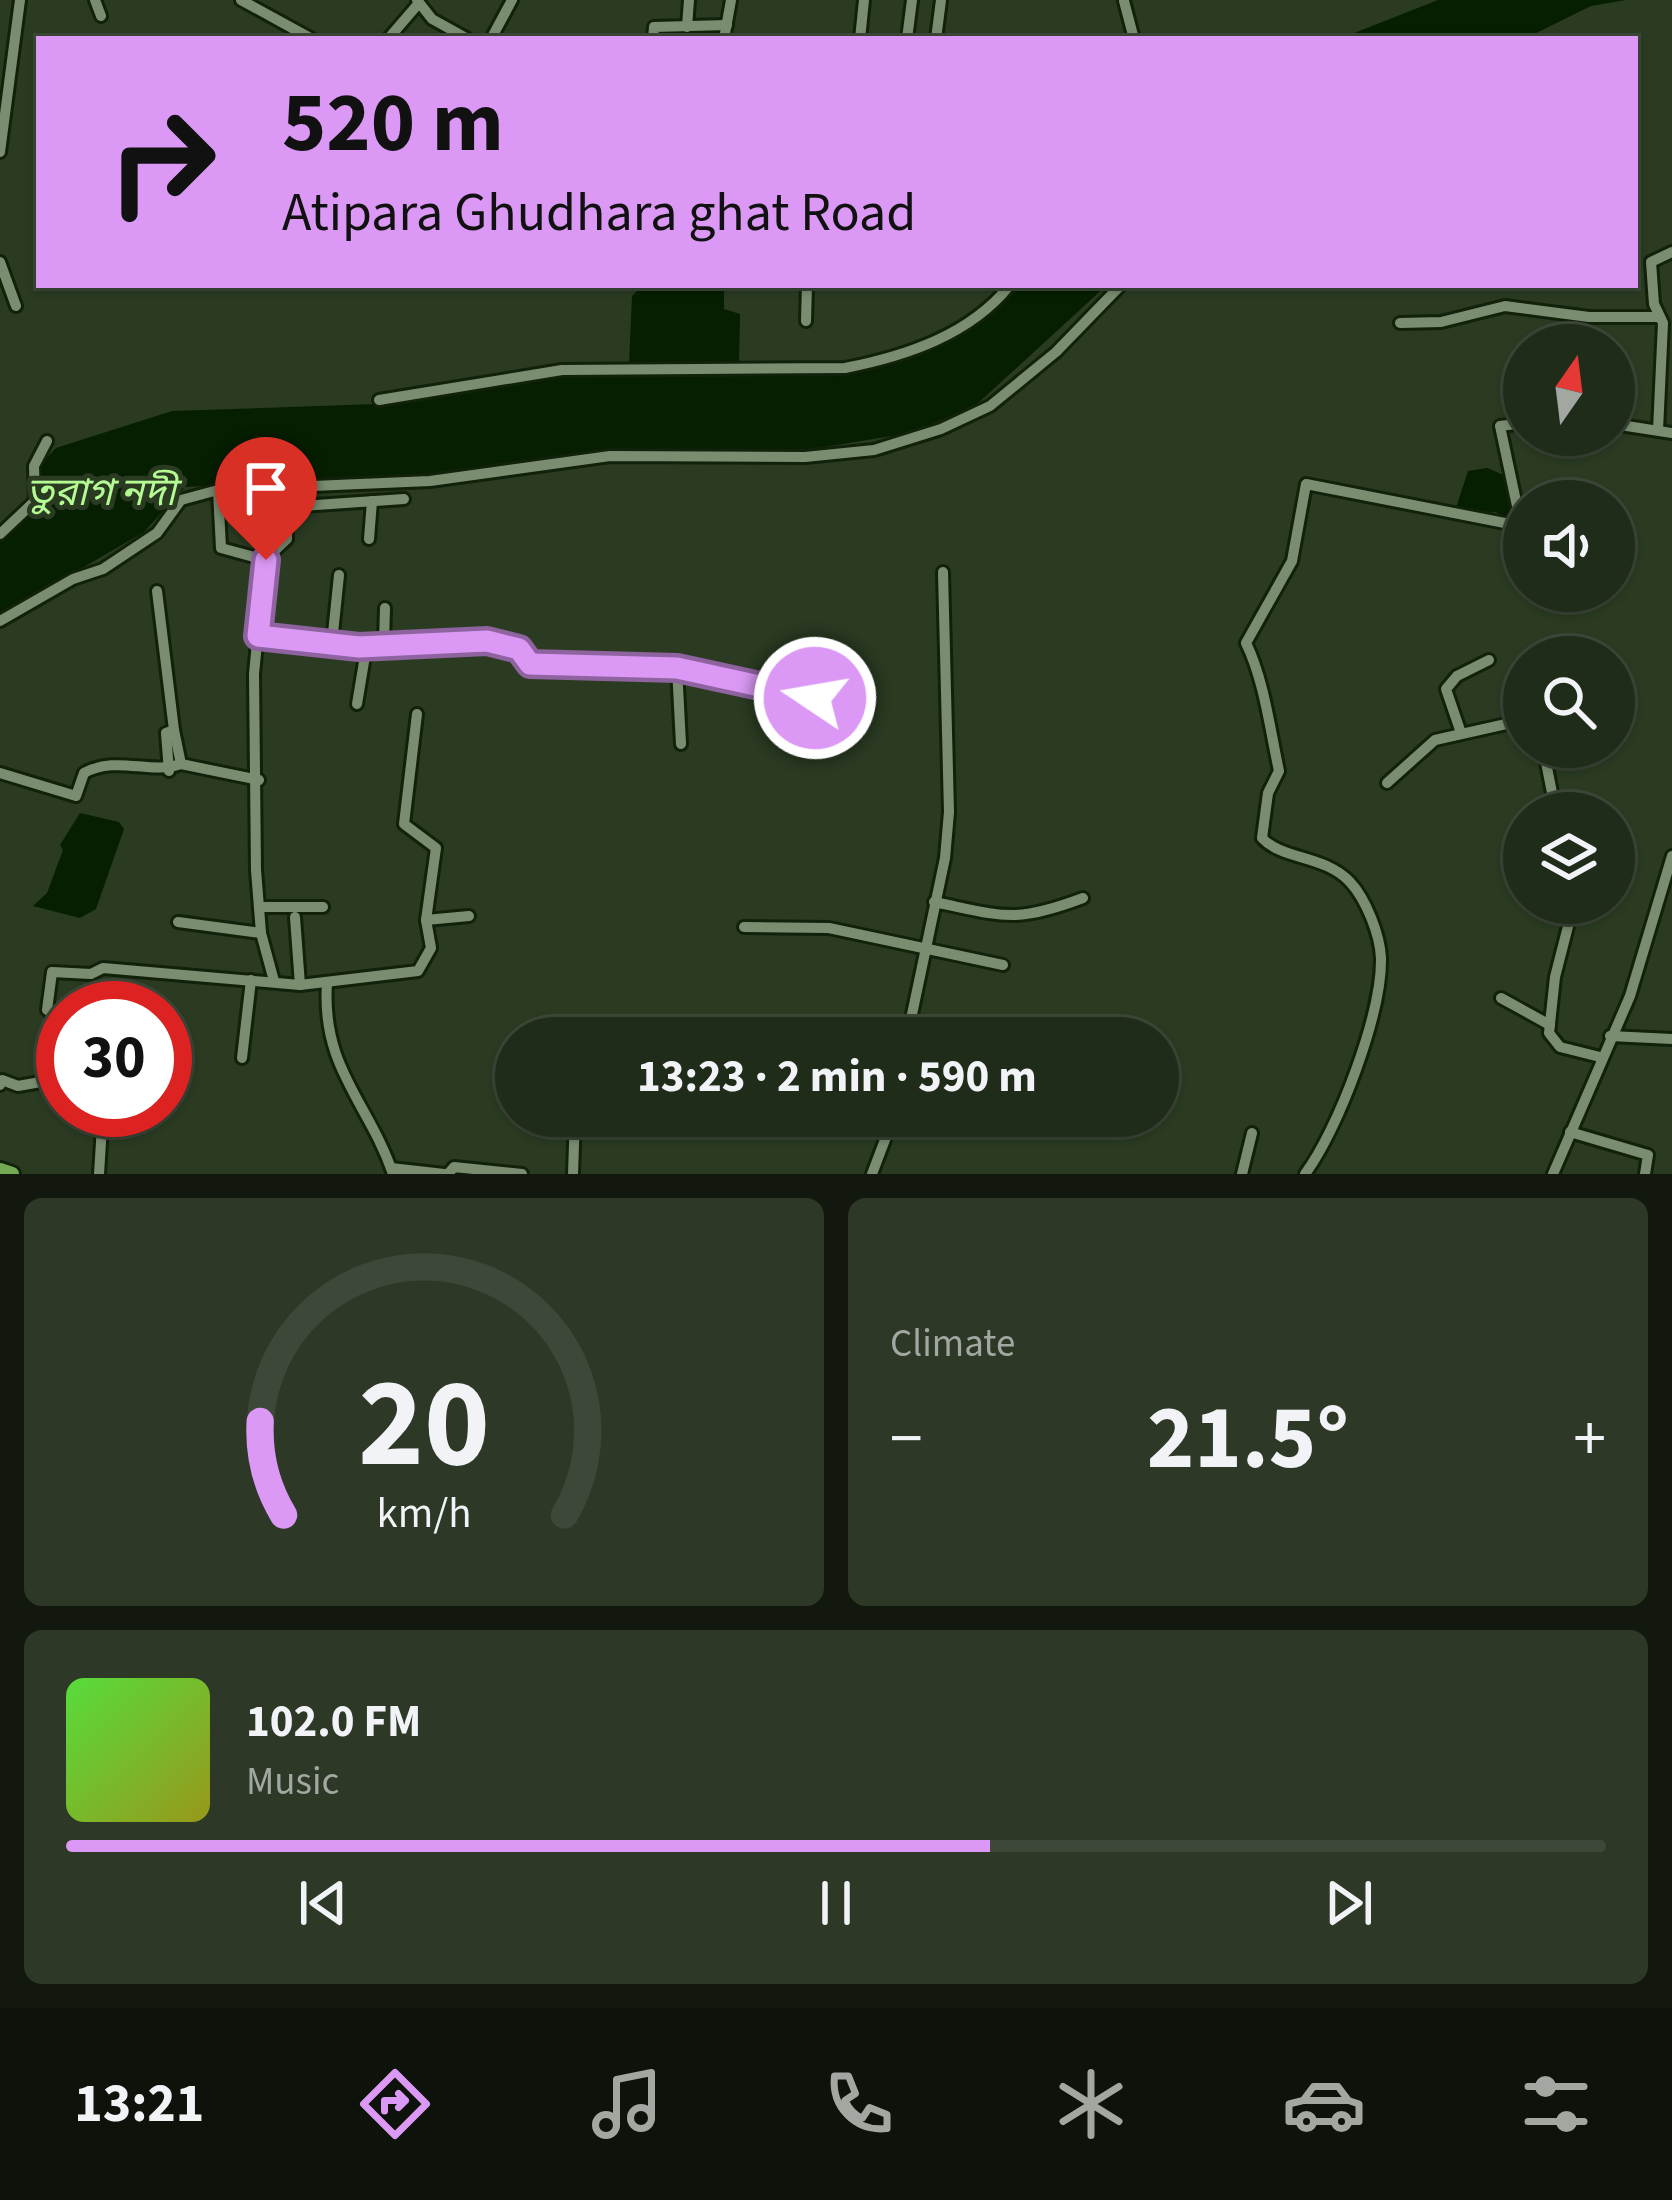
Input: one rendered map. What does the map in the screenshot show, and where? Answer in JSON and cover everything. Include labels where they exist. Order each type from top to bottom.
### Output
[{"type":"street","points":[[0,152],[20,0]]},
{"type":"street","points":[[94,0],[101,16]]},
{"type":"street","points":[[241,0],[306,36]]},
{"type":"street","points":[[493,36],[512,0]]},
{"type":"street","points":[[687,27],[689,0]]},
{"type":"street","points":[[725,36],[731,0]]},
{"type":"street","points":[[860,36],[865,0]]},
{"type":"street","points":[[908,36],[912,0]]},
{"type":"street","points":[[936,36],[941,0]]},
{"type":"street","points":[[1126,0],[1133,36]]},
{"type":"street","points":[[390,36],[418,2],[432,19],[463,36]]},
{"type":"street","points":[[652,36],[654,27],[727,25]]},
{"type":"street","points":[[1658,430],[1664,323],[1652,262],[1672,252]]},
{"type":"street","points":[[0,262],[16,306]]},
{"type":"street","points":[[806,320],[807,288]]},
{"type":"street","points":[[380,400],[562,370],[845,368],[887,360],[938,339],[993,307],[1008,288]]},
{"type":"street","points":[[0,621],[73,579],[103,569],[157,533],[182,500],[218,490],[430,482],[610,456],[805,458],[874,450],[941,429],[990,406],[1056,352],[1118,288]]},
{"type":"street","points":[[1400,323],[1441,322],[1505,306],[1589,317],[1659,316]]},
{"type":"street","points":[[1635,427],[1672,433]]},
{"type":"street","points":[[0,534],[35,501],[34,466],[46,441]]},
{"type":"street","points":[[1305,1174],[1324,1147],[1361,1050],[1381,958],[1354,886],[1336,868],[1262,838],[1268,793],[1280,771],[1262,704],[1257,660],[1246,643],[1292,561],[1306,484],[1515,525],[1520,520],[1506,456]]},
{"type":"street","points":[[274,981],[259,907],[258,636],[266,560],[286,539],[284,487]]},
{"type":"street","points":[[218,490],[220,548],[266,560]]},
{"type":"street","points":[[287,507],[404,500]]},
{"type":"street","points":[[370,539],[372,501]]},
{"type":"street","points":[[910,1017],[949,812],[944,572]]},
{"type":"street","points":[[332,643],[339,575]]},
{"type":"street","points":[[157,591],[181,764]]},
{"type":"street","points":[[384,642],[386,608]]},
{"type":"street","points":[[258,636],[367,644],[487,641],[519,649],[530,664],[677,668],[815,698]]},
{"type":"street","points":[[357,704],[367,644]]},
{"type":"street","points":[[1461,734],[1446,689],[1457,676],[1490,661]]},
{"type":"street","points":[[677,668],[681,743]]},
{"type":"street","points":[[49,981],[50,973],[112,969],[300,985],[360,974],[418,971],[431,948],[426,920],[436,844],[404,824],[417,714]]},
{"type":"street","points":[[1387,783],[1435,740],[1503,725]]},
{"type":"street","points":[[169,771],[166,733],[174,730]]},
{"type":"street","points":[[0,773],[76,796],[84,773],[104,762],[169,771],[181,764],[259,779]]},
{"type":"street","points":[[1553,1174],[1630,996],[1672,856]]},
{"type":"street","points":[[934,902],[986,916],[1021,919],[1083,898]]},
{"type":"street","points":[[259,907],[323,907]]},
{"type":"street","points":[[295,916],[300,985]]},
{"type":"street","points":[[426,920],[469,916]]},
{"type":"street","points":[[178,922],[261,933]]},
{"type":"street","points":[[1569,924],[1555,977],[1551,1042],[1600,1057]]},
{"type":"street","points":[[744,926],[830,928],[1003,965]]},
{"type":"street","points":[[111,981],[112,969]]},
{"type":"street","points":[[242,1058],[251,980]]},
{"type":"street","points":[[327,983],[331,1038],[340,1069],[392,1171],[446,1174],[454,1167],[522,1174]]},
{"type":"street","points":[[1501,998],[1550,1025]]},
{"type":"street","points":[[1610,1036],[1672,1039]]},
{"type":"street","points":[[0,1085],[2,1080],[18,1086],[36,1083]]},
{"type":"street","points":[[1570,1132],[1648,1155],[1645,1174]]},
{"type":"street","points":[[1242,1174],[1252,1133]]},
{"type":"street","points":[[99,1174],[101,1137]]},
{"type":"street","points":[[573,1174],[574,1137]]},
{"type":"street","points":[[872,1174],[886,1137]]},
{"type":"water","points":[[1438,0],[1626,0],[1591,6],[1530,36],[1347,36]]},
{"type":"water","points":[[640,288],[724,291],[724,309],[740,314],[739,363],[629,364],[632,296]]},
{"type":"water","name":"তুরাগ নদী","points":[[1016,288],[1104,288],[975,406],[910,433],[800,451],[605,455],[435,475],[185,487],[144,532],[0,616],[0,539],[33,509],[40,490],[39,466],[56,448],[172,411],[406,403],[567,375],[833,373],[877,366],[977,323]]},
{"type":"water","points":[[1487,468],[1506,476],[1503,517],[1496,512],[1455,511],[1468,471]]},
{"type":"water","points":[[80,813],[119,822],[124,829],[96,909],[80,918],[33,906],[47,893],[63,850],[60,845]]},
{"type":"route","points":[[266,560],[258,636],[359,647],[372,642],[487,641],[519,649],[530,664],[677,668],[815,698]]}]
